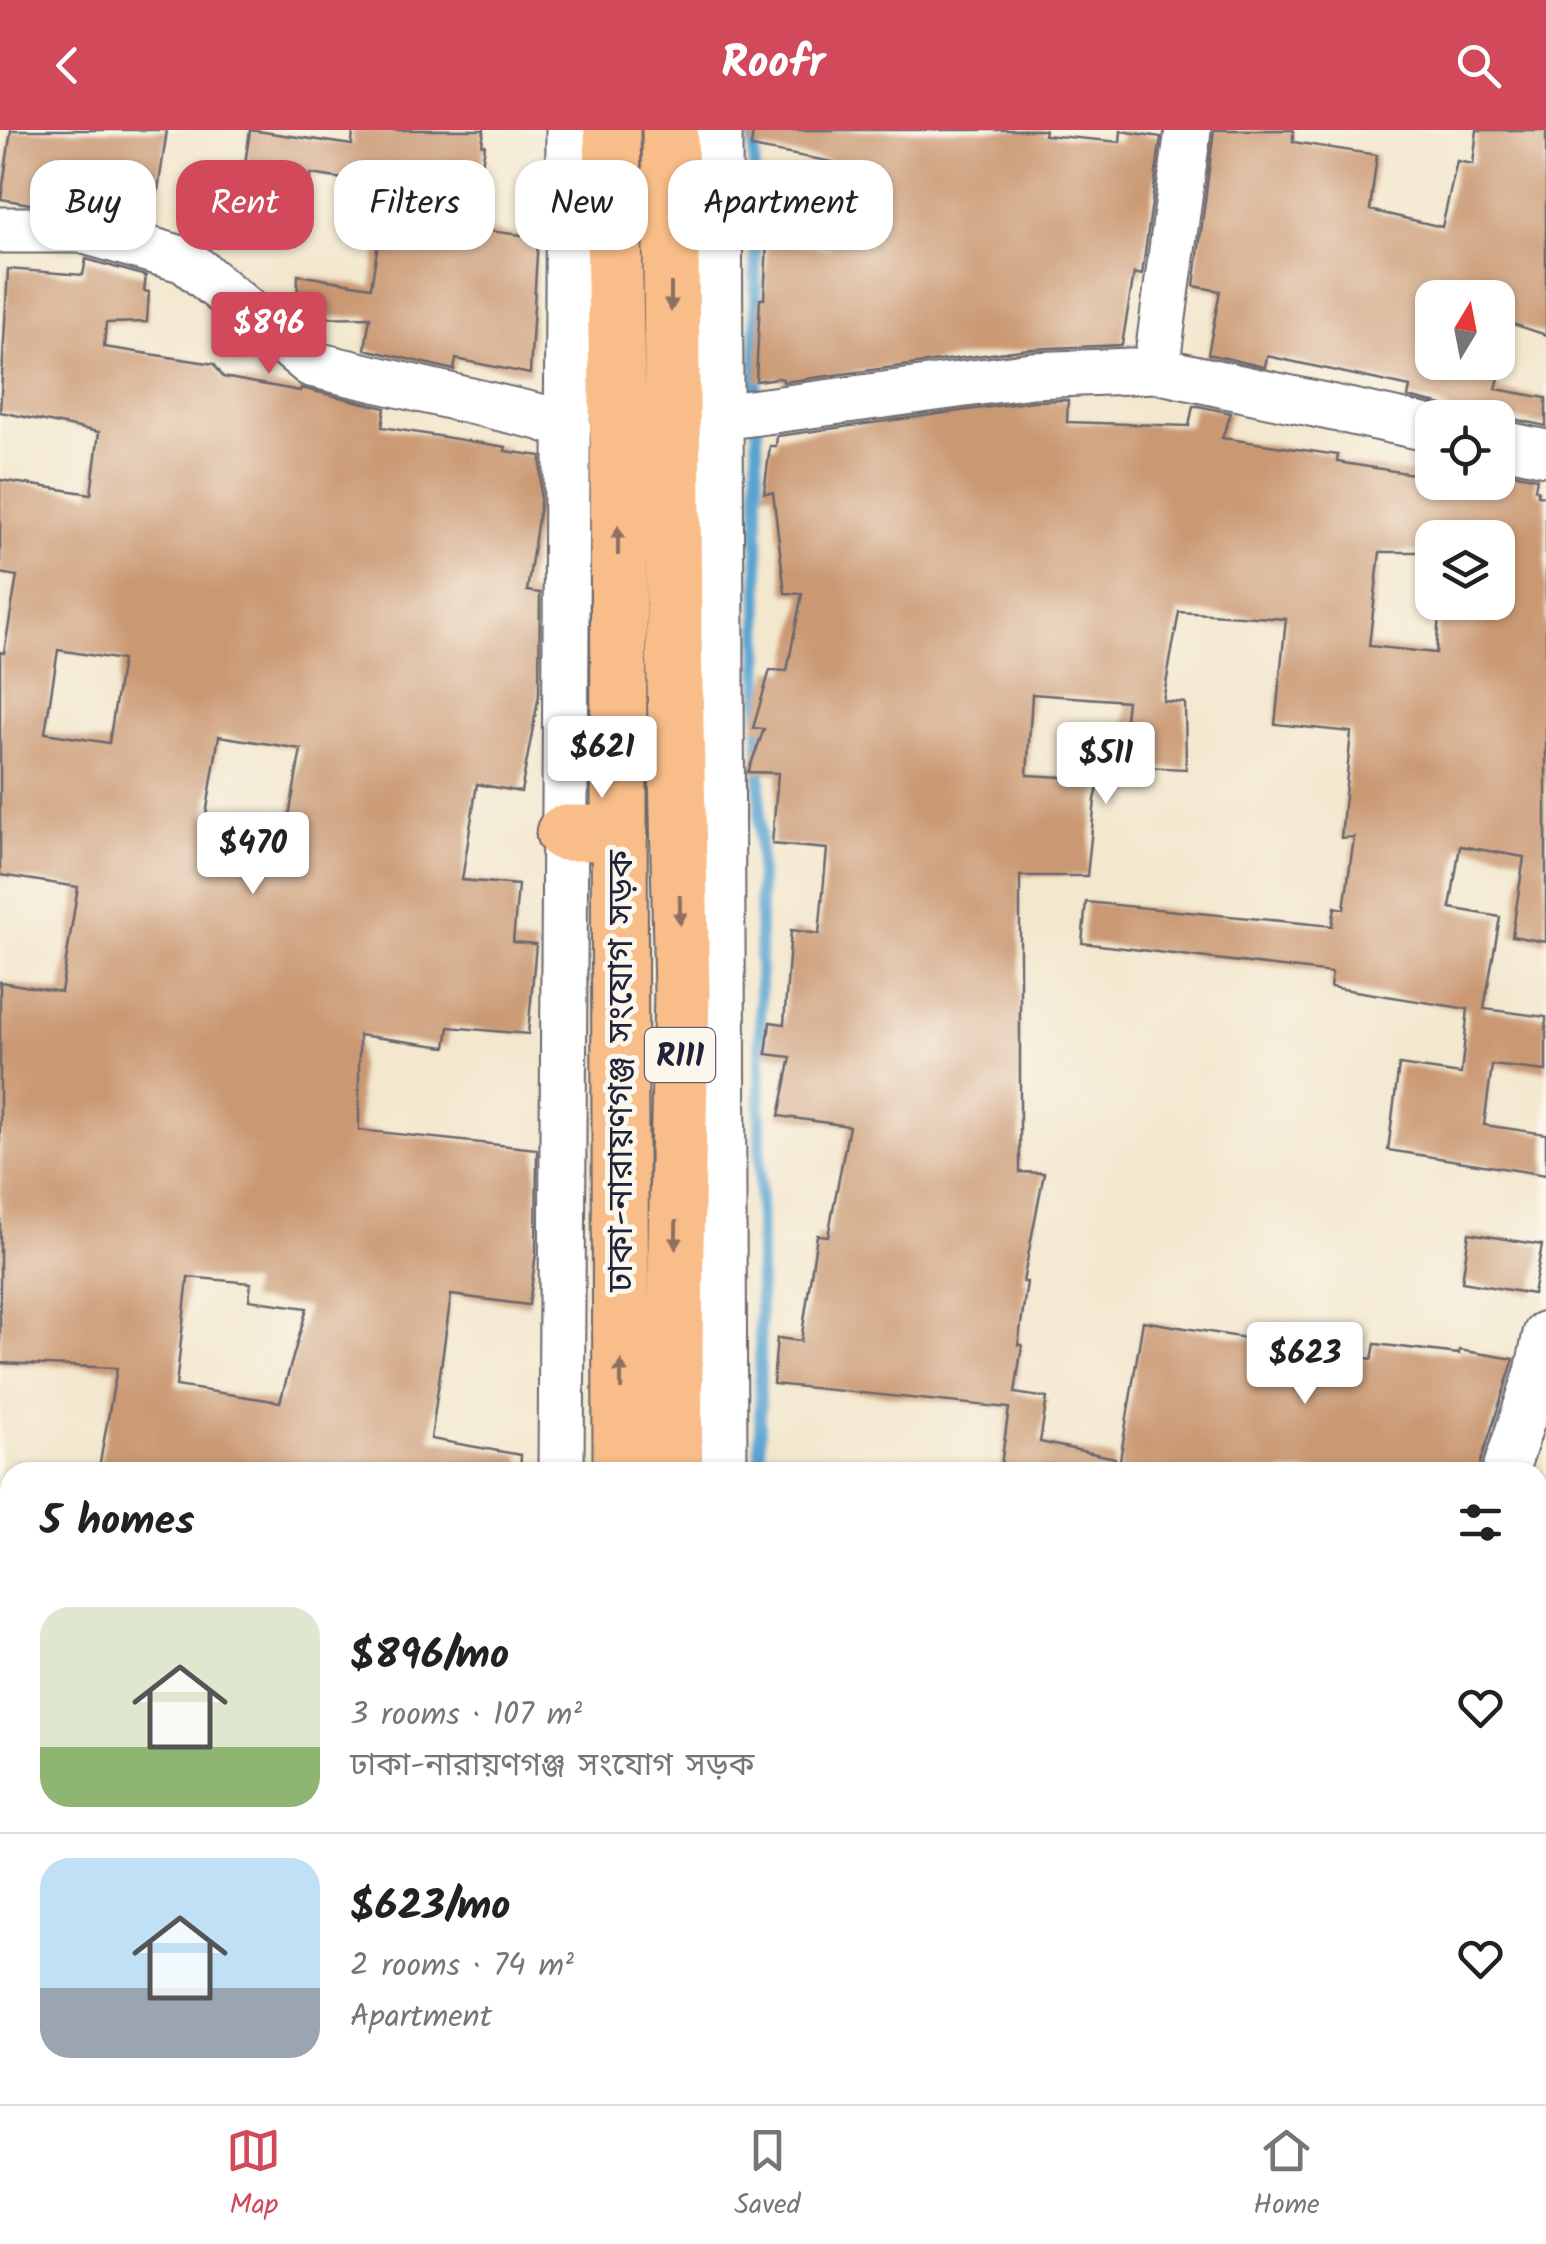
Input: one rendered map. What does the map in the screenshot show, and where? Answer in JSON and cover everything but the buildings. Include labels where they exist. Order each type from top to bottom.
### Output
[{"type":"main road","name":"ঢাকা-নারায়ণগঞ্জ সংযোগ সড়ক","points":[[612,130],[618,439],[621,1462]]},
{"type":"main road","name":"ঢাকা-নারায়ণগঞ্জ সংযোগ সড়ক","points":[[670,130],[674,637],[700,836],[682,992],[674,1462]]},
{"type":"main road","points":[[564,833],[620,833]]},
{"type":"street","points":[[561,1462],[569,130]]},
{"type":"street","points":[[719,130],[721,417],[700,836],[724,1462]]},
{"type":"street","points":[[1156,370],[1188,130]]},
{"type":"street","points":[[0,230],[81,230],[185,260],[311,364],[540,417],[568,427]]},
{"type":"street","points":[[721,417],[1032,375],[1156,370],[1415,425]]},
{"type":"street","points":[[1515,447],[1546,453]]},
{"type":"street","points":[[1508,1462],[1538,1372],[1546,1334]]},
{"type":"waterway","points":[[754,130],[760,707],[760,1462]]}]
